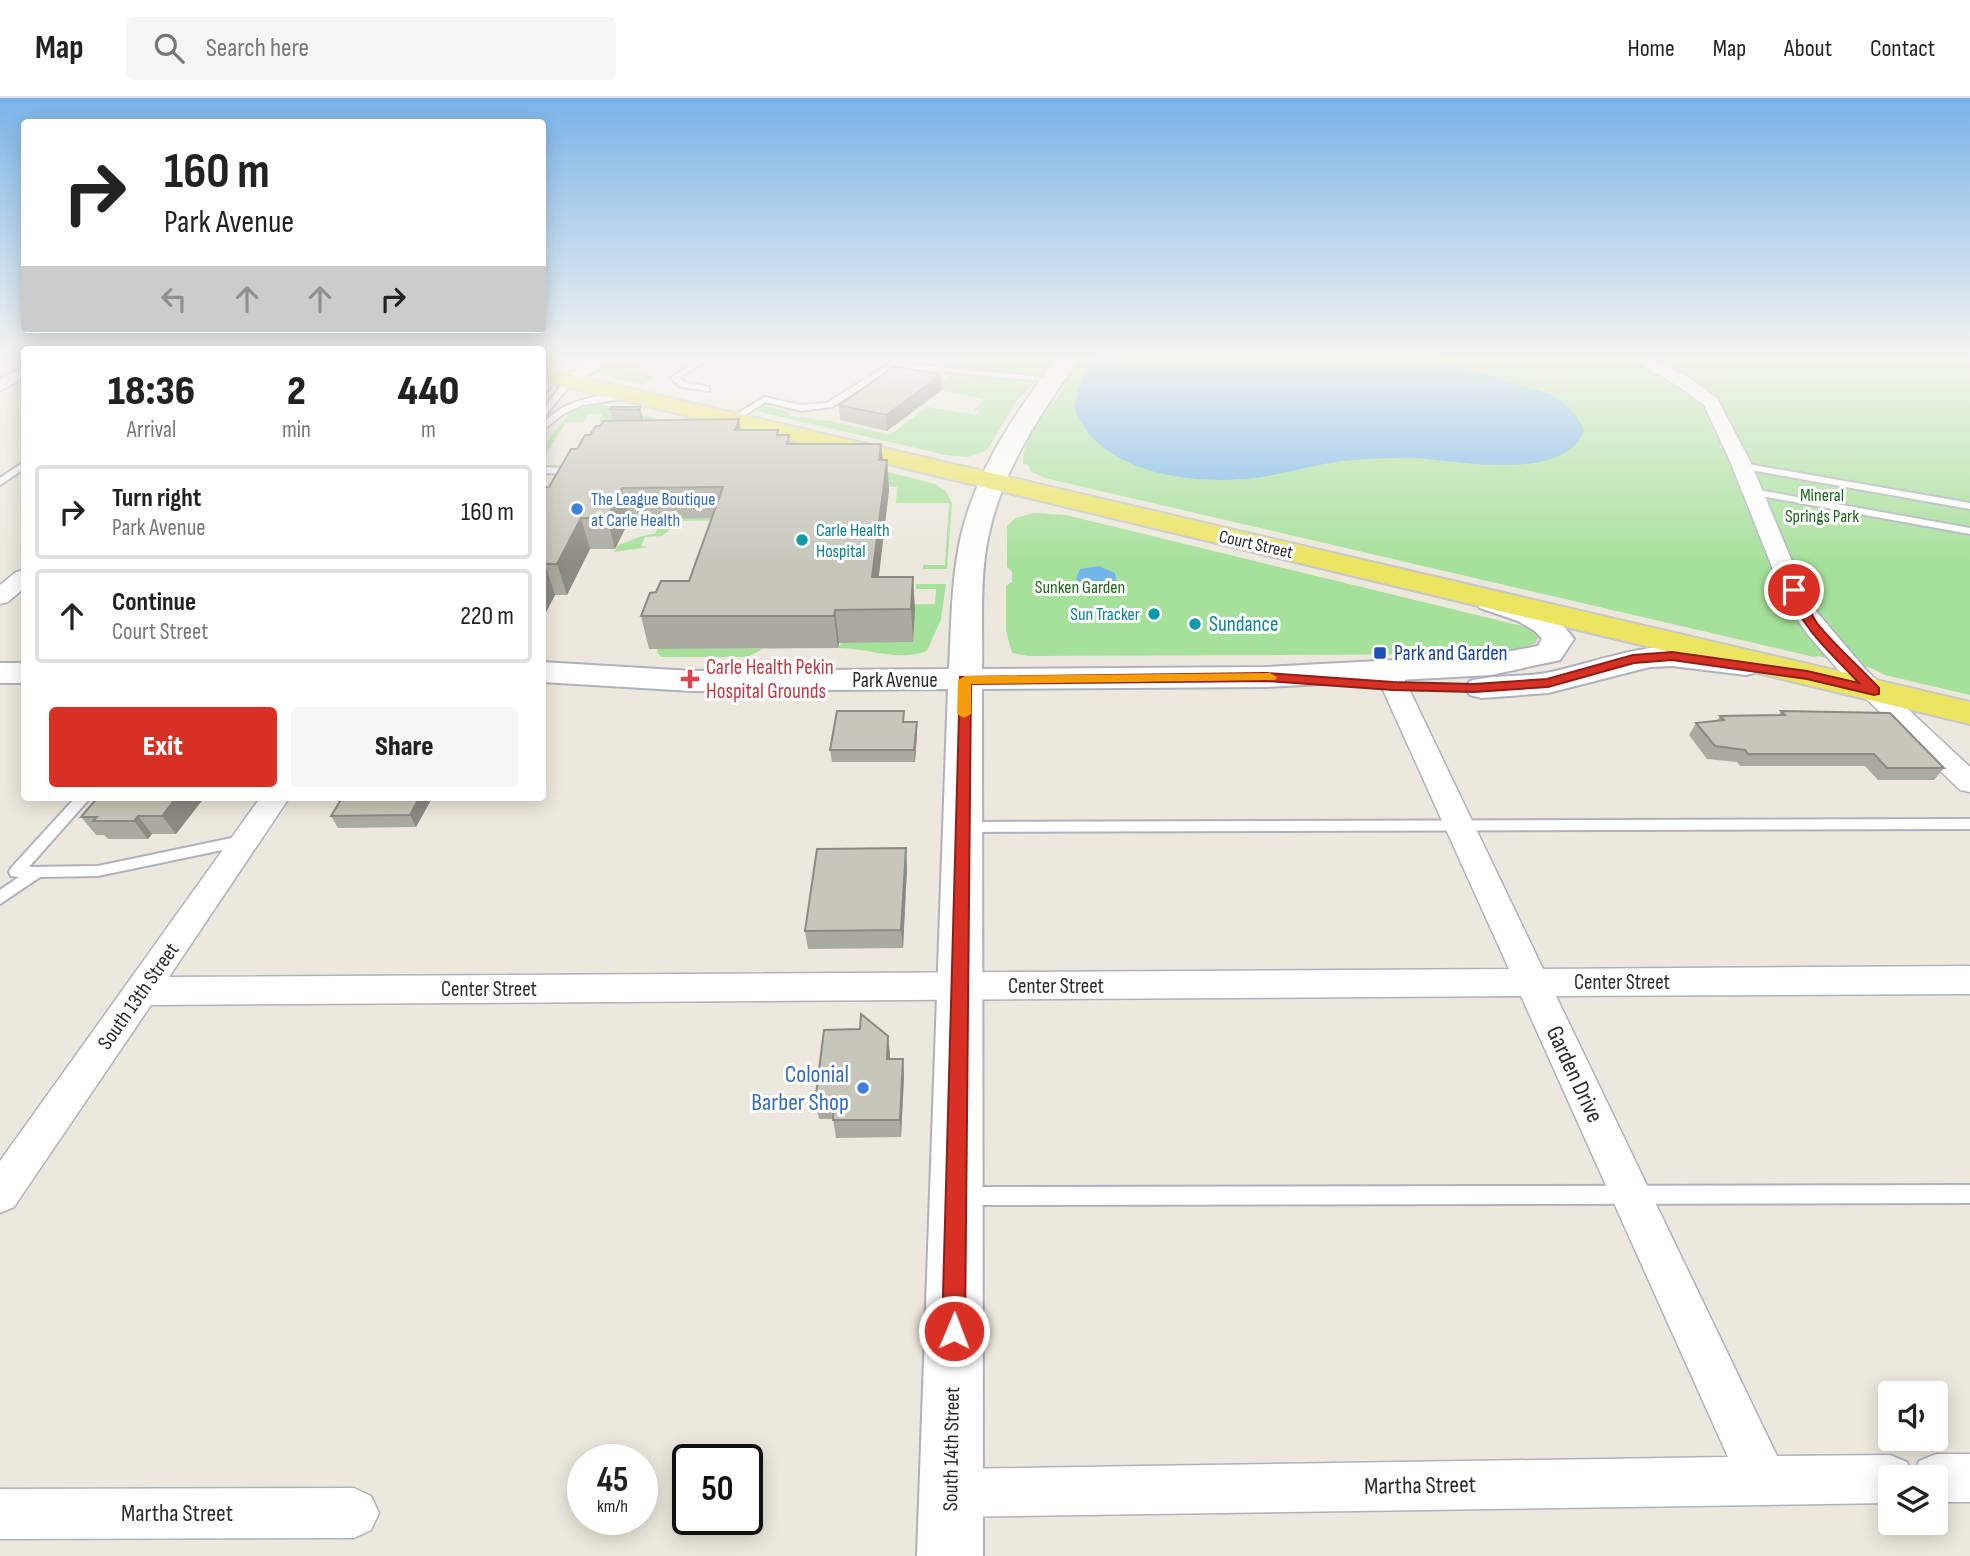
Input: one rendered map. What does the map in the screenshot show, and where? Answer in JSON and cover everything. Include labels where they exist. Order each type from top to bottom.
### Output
[{"type":"main road","name":"Court Street","points":[[767,427],[1970,713]]},
{"type":"street","name":"South 14th Street","points":[[950,1556],[965,680],[971,554],[992,481],[1020,427]]},
{"type":"street","points":[[1725,427],[1799,605],[1823,638],[1970,783]]},
{"type":"street","points":[[0,597],[21,580]]},
{"type":"street","name":"Park Avenue","points":[[1389,677],[1452,667],[1511,662],[1549,653],[1557,642],[1558,639],[1551,629],[1528,614],[1464,593]]},
{"type":"street","name":"Park Avenue","points":[[546,672],[692,681],[1389,677],[1474,688],[1535,685],[1633,659],[1660,656],[1716,661],[1807,675]]},
{"type":"street","points":[[0,673],[21,673]]},
{"type":"street","name":"Garden Drive","points":[[1389,677],[1763,1480]]},
{"type":"street","name":"Park Avenue","points":[[546,690],[618,689],[692,681]]},
{"type":"street","points":[[0,691],[21,691]]},
{"type":"street","name":"South 13th Street","points":[[0,1194],[273,801]]},
{"type":"street","name":"Center Street","points":[[141,991],[1970,980]]},
{"type":"street","points":[[1948,1478],[1970,1478]]},
{"type":"street","name":"Martha Street","points":[[951,1493],[1878,1479]]},
{"type":"street","name":"Martha Street","points":[[0,1514],[354,1513]]},
{"type":"lane","points":[[1742,466],[1970,506]]},
{"type":"lane","points":[[0,482],[21,467]]},
{"type":"lane","points":[[546,470],[572,471],[561,491],[546,491]]},
{"type":"lane","points":[[1753,492],[1970,531]]},
{"type":"lane","points":[[80,801],[16,872],[98,872],[247,839]]},
{"type":"lane","points":[[962,827],[1970,824]]},
{"type":"lane","points":[[0,898],[37,872]]},
{"type":"lane","points":[[956,1196],[1970,1194]]},
{"type":"green space","points":[[559,427],[563,427],[546,453],[546,442]]},
{"type":"green space","points":[[825,427],[856,427],[890,435],[901,427],[1001,427],[987,450],[968,457],[946,455]]},
{"type":"green space","name":"Mineral Springs Park","points":[[1036,427],[1970,427],[1970,695],[1885,675],[1871,668],[1045,478],[1030,471],[1029,465],[1023,464],[1027,442]]},
{"type":"green space","points":[[829,457],[935,484],[946,491],[952,503],[947,569],[923,569],[923,565],[945,565],[949,503],[896,503],[897,487],[882,486]]},
{"type":"green space","name":"Sunken Garden","points":[[1034,513],[1066,515],[1522,626],[1538,637],[1536,643],[1520,649],[1478,654],[1028,656],[1012,653],[1006,631],[1006,586],[1012,582],[1012,572],[1007,567],[1007,526],[1016,518]]},
{"type":"green space","points":[[662,518],[735,520],[681,521],[662,536],[645,537],[641,546],[649,547],[614,552],[618,545],[655,534]]},
{"type":"green space","points":[[916,584],[946,584],[941,619],[927,651],[894,655],[838,648],[863,605],[935,604],[936,589],[916,589]]},
{"type":"green space","points":[[658,649],[762,649],[748,657],[661,657]]},
{"type":"water","points":[[1582,427],[1584,431],[1572,447],[1555,458],[1533,463],[1483,464],[1416,458],[1352,460],[1270,476],[1219,480],[1169,475],[1144,468],[1121,459],[1101,445],[1085,428]]},
{"type":"water","points":[[1099,566],[1115,573],[1116,580],[1096,587],[1085,585],[1076,579],[1080,569]]},
{"type":"building","name":"Carle Health Hospital","points":[[595,427],[736,427],[735,430],[778,430],[777,435],[789,435],[787,444],[881,444],[879,460],[887,460],[872,577],[913,577],[911,609],[835,610],[834,616],[641,616],[650,593],[656,592],[661,581],[689,581],[723,487],[622,488],[607,518],[581,518],[557,564],[546,564],[546,487],[549,487],[571,449],[577,449],[585,435],[590,435]]},
{"type":"building","points":[[837,711],[904,711],[903,722],[917,722],[914,750],[830,750]]},
{"type":"building","points":[[1781,711],[1890,713],[1944,768],[1887,768],[1874,754],[1748,754],[1745,750],[1715,746],[1696,723],[1724,720],[1720,716],[1785,715]]},
{"type":"building","points":[[94,801],[174,801],[162,816],[138,816],[134,821],[93,821],[97,817],[81,817]]},
{"type":"building","points":[[340,801],[417,801],[410,815],[331,816]]},
{"type":"building","points":[[906,848],[901,930],[805,931],[817,849]]},
{"type":"building","points":[[861,1014],[888,1036],[887,1059],[903,1059],[900,1120],[833,1120],[834,1102],[815,1102],[824,1030],[860,1029]]},
{"type":"slow traffic","points":[[964,714],[965,680],[1270,677]]},
{"type":"place","name":"The League Boutique at Carle Health","points":[[577,509]]},
{"type":"place","name":"Carle Health Hospital","points":[[802,540]]},
{"type":"place","name":"Sun Tracker","points":[[1154,614]]},
{"type":"place","name":"Sundance","points":[[1195,624]]},
{"type":"place","name":"Park and Garden","points":[[1380,653]]},
{"type":"place","name":"Carle Health Pekin Hospital Grounds","points":[[690,679]]},
{"type":"place","name":"Colonial Barber Shop","points":[[863,1088]]},
{"type":"route","points":[[954,1331],[965,680],[1266,677],[1393,686],[1474,688],[1548,683],[1633,659],[1672,656],[1807,675],[1874,691],[1812,625],[1799,605],[1794,590]]}]
